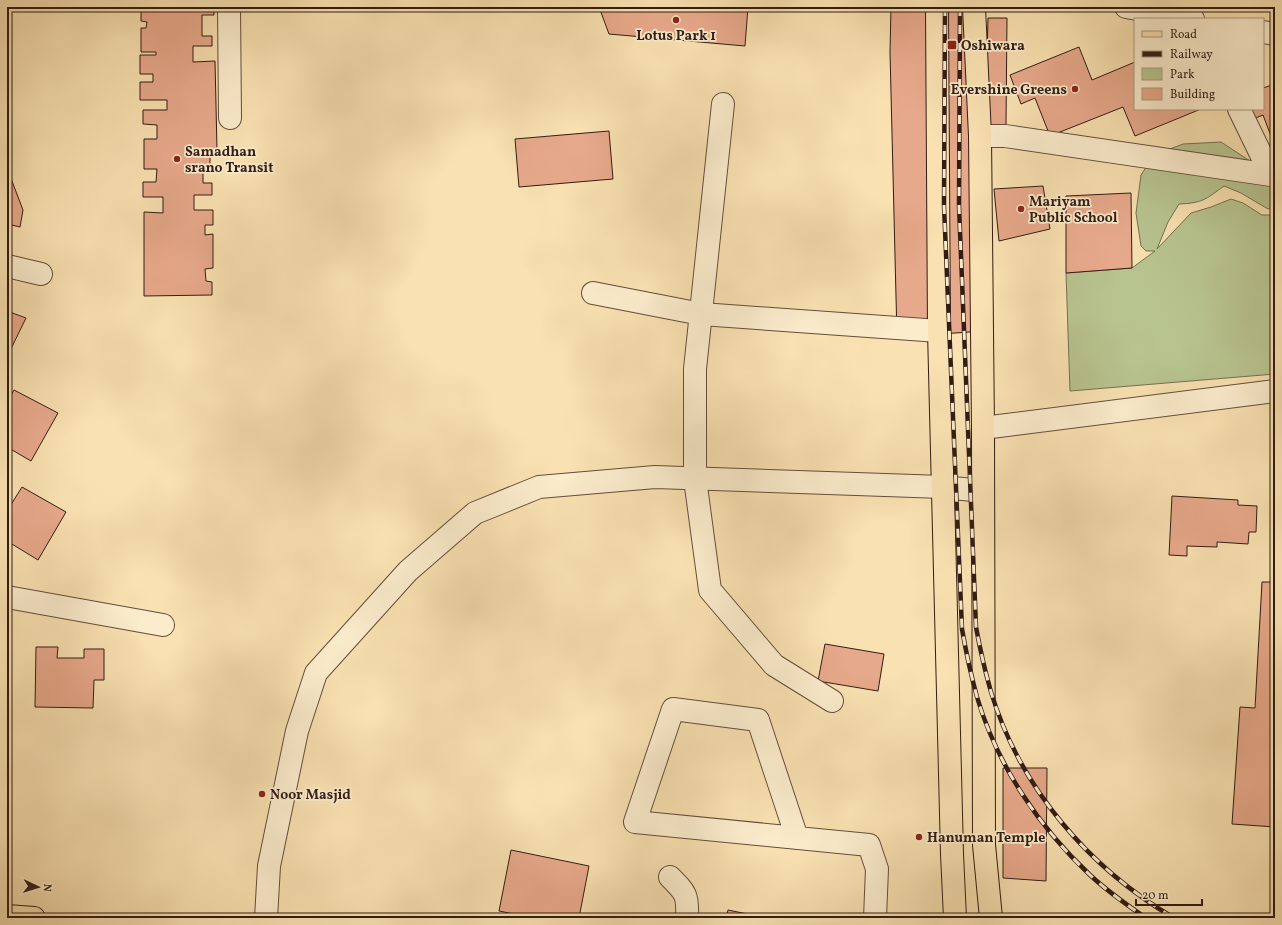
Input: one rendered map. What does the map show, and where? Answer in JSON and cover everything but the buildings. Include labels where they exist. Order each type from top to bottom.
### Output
[{"type":"main road","points":[[937,7],[939,331],[952,854],[955,918]]},
{"type":"main road","points":[[974,7],[980,136],[983,428],[984,845],[991,917]]},
{"type":"main road","points":[[7,916],[34,918]]},
{"type":"street","points":[[229,7],[230,118]]},
{"type":"street","points":[[1126,7],[1187,18]]},
{"type":"street","points":[[1264,32],[1275,34]]},
{"type":"street","points":[[723,104],[695,369],[695,479],[710,590],[774,665],[832,701]]},
{"type":"street","points":[[1240,110],[1273,176]]},
{"type":"street","points":[[980,136],[1004,136],[1273,176]]},
{"type":"street","points":[[7,266],[41,274]]},
{"type":"street","points":[[593,293],[701,314],[939,331]]},
{"type":"street","points":[[983,428],[1275,391]]},
{"type":"street","points":[[266,918],[269,866],[297,731],[316,673],[408,571],[475,513],[540,487],[655,477],[943,486],[983,491]]},
{"type":"street","points":[[7,597],[163,625]]},
{"type":"street","points":[[797,838],[758,720],[674,709],[635,822],[797,838],[869,845],[877,869],[875,918]]},
{"type":"street","points":[[670,877],[681,889],[696,914]]},
{"type":"green space","points":[[1221,142],[1250,161],[1275,169],[1275,207],[1268,209],[1241,193],[1224,186],[1212,195],[1198,202],[1179,204],[1168,222],[1157,249],[1191,213],[1231,199],[1243,203],[1262,215],[1275,215],[1275,374],[1070,391],[1066,273],[1132,268],[1155,251],[1146,251],[1141,246],[1136,213],[1141,175],[1154,155],[1183,144]]},
{"type":"railway","points":[[945,7],[944,206],[962,629],[969,663],[977,697],[996,747],[1008,771],[1037,816],[1071,856],[1090,875],[1124,903],[1146,918]]},
{"type":"railway","points":[[960,7],[959,206],[976,627],[983,660],[991,692],[1004,727],[1020,761],[1039,793],[1086,850],[1143,898],[1174,918]]},
{"type":"place","name":"Lotus Park 1","points":[[676,20]]},
{"type":"place","name":"Oshiwara","points":[[952,45]]},
{"type":"place","name":"Evershine Greens","points":[[1075,89]]},
{"type":"place","name":"Samadhan srano Transit","points":[[177,159]]},
{"type":"place","name":"Mariyam Public School","points":[[1021,209]]},
{"type":"place","name":"Noor Masjid","points":[[262,794]]},
{"type":"place","name":"Hanuman Temple","points":[[919,837]]}]
